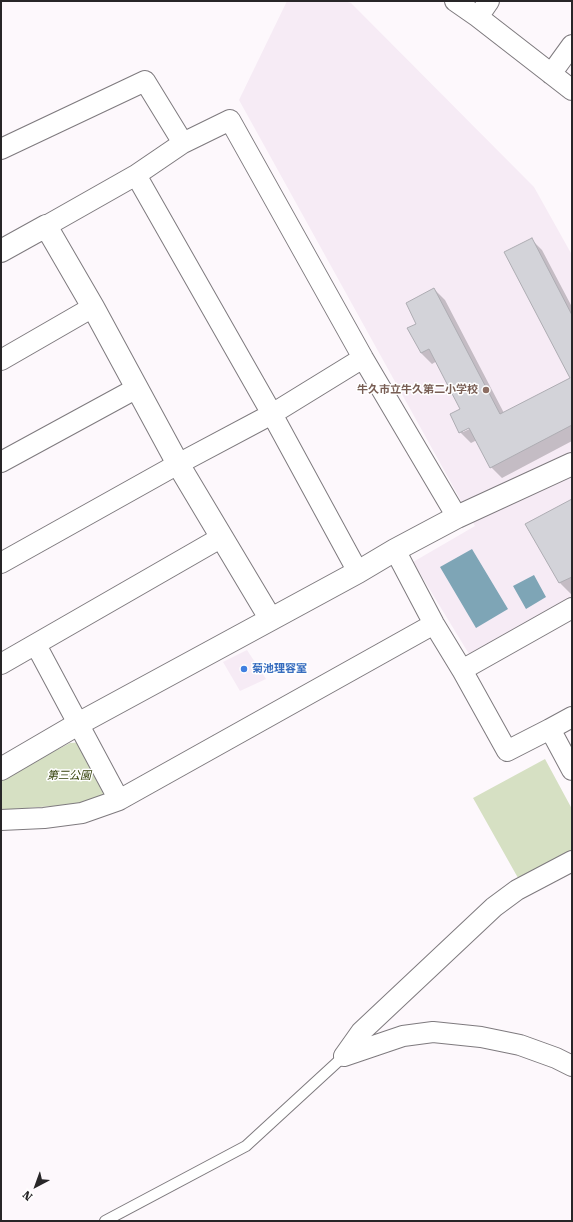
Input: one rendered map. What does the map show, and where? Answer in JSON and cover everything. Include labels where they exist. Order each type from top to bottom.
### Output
[{"type":"street","points":[[455,1],[484,9],[551,74],[572,90]]},
{"type":"street","points":[[551,74],[572,45]]},
{"type":"street","points":[[1,149],[145,81],[183,143]]},
{"type":"street","points":[[1,251],[136,175],[183,143],[230,120],[363,358],[458,518]]},
{"type":"street","points":[[136,175],[272,414],[358,572]]},
{"type":"street","points":[[46,226],[93,307],[178,464],[270,618]]},
{"type":"street","points":[[1,360],[93,307]]},
{"type":"street","points":[[1,563],[178,464],[272,414],[363,358]]},
{"type":"street","points":[[1,462],[137,388]]},
{"type":"street","points":[[1,769],[78,724],[270,618],[358,572],[394,550],[572,464]]},
{"type":"street","points":[[1,664],[222,537]]},
{"type":"street","points":[[394,550],[434,624],[462,670],[507,751],[572,717]]},
{"type":"street","points":[[462,670],[572,608]]},
{"type":"street","points":[[1,820],[44,818],[82,813],[119,800],[434,624]]},
{"type":"street","points":[[36,644],[119,800]]},
{"type":"street","points":[[550,729],[572,770]]},
{"type":"street","points":[[344,1056],[361,1032],[494,907],[517,890],[572,861]]},
{"type":"street","points":[[344,1056],[403,1036],[433,1032],[481,1037],[520,1045],[556,1058],[572,1066]]},
{"type":"lane","points":[[105,1221],[246,1146],[344,1056]]},
{"type":"shaded area","name":"牛久市立牛久第二小学校","points":[[287,1],[344,1],[351,3],[534,187],[572,255],[572,596],[469,654],[413,562],[475,526],[239,100]]},
{"type":"shaded area","points":[[247,650],[266,679],[240,691],[223,662]]},
{"type":"green space","name":"第三公園","points":[[84,742],[108,788],[100,799],[92,803],[1,810],[1,779],[70,743]]},
{"type":"green space","points":[[545,759],[572,809],[572,860],[522,885],[473,798]]},
{"type":"water","points":[[472,549],[508,609],[476,628],[440,567]]},
{"type":"water","points":[[534,575],[546,597],[526,609],[513,586]]},
{"type":"building","points":[[532,238],[572,315],[572,425],[490,468],[469,428],[459,433],[450,414],[460,409],[429,349],[421,353],[407,328],[416,324],[406,303],[434,288],[500,414],[570,378],[504,252]]},
{"type":"building","points":[[572,499],[572,577],[559,583],[525,524]]},
{"type":"place","name":"牛久市立牛久第二小学校","points":[[486,390]]},
{"type":"place","name":"菊池理容室","points":[[244,669]]}]
